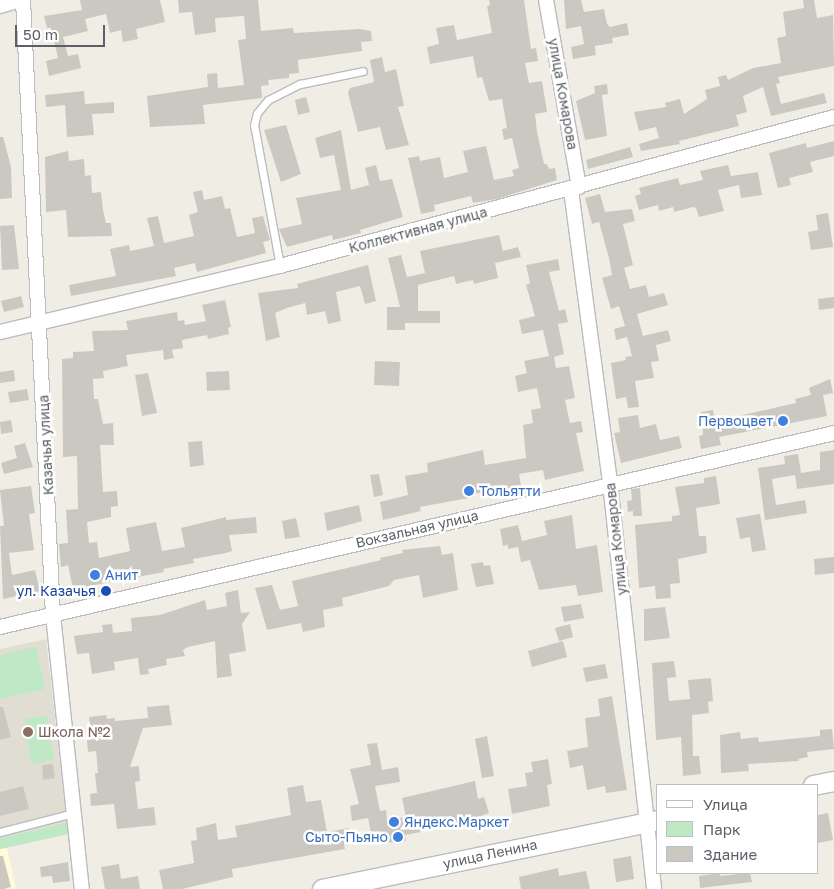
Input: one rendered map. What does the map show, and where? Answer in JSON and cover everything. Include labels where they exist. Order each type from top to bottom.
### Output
[{"type":"main road","points":[[818,784],[834,781]]},
{"type":"main road","name":"улица Ленина","points":[[322,889],[347,886],[653,821]]},
{"type":"street","points":[[0,6],[22,0]]},
{"type":"street","name":"Казачья улица","points":[[22,0],[40,325],[53,615],[82,889]]},
{"type":"street","name":"улица Комарова","points":[[546,0],[575,188],[653,821],[654,889]]},
{"type":"street","name":"Коллективная улица","points":[[0,332],[40,325],[280,266],[834,117]]},
{"type":"street","name":"Вокзальная улица","points":[[0,627],[610,483],[834,433]]},
{"type":"lane","points":[[280,266],[254,125],[257,113],[268,100],[300,84],[363,71]]},
{"type":"lane","points":[[0,832],[74,813]]},
{"type":"shaded area","name":"Школа №2","points":[[46,639],[68,834],[0,849],[0,649]]},
{"type":"shaded area","points":[[7,848],[16,889],[0,889],[0,849]]},
{"type":"green space","points":[[36,647],[45,689],[0,699],[0,655]]},
{"type":"green space","points":[[47,716],[54,760],[31,764],[25,719]]},
{"type":"green space","points":[[67,823],[68,834],[0,849],[0,838]]},
{"type":"building","points":[[80,0],[160,0],[165,22],[136,29],[138,39],[123,42],[121,30],[110,33],[106,14],[85,19],[88,31],[63,37],[68,56],[78,54],[81,68],[49,76],[46,61],[58,58],[51,28],[47,28],[44,16],[82,10]]},
{"type":"building","points":[[178,0],[258,0],[261,31],[293,28],[294,33],[360,29],[371,31],[372,41],[361,42],[362,51],[298,60],[299,73],[289,74],[289,78],[268,80],[269,85],[261,86],[262,98],[203,105],[205,124],[150,127],[147,96],[208,87],[207,74],[217,73],[218,88],[244,85],[238,40],[246,39],[244,16],[215,18],[216,32],[195,35],[192,12],[179,13]]},
{"type":"building","points":[[489,0],[524,0],[531,49],[536,48],[538,61],[525,63],[529,83],[542,81],[547,112],[535,114],[537,132],[544,164],[547,164],[549,169],[555,168],[557,180],[497,199],[473,203],[471,196],[434,205],[435,211],[421,214],[408,158],[419,156],[420,161],[440,157],[444,178],[468,172],[463,151],[486,146],[494,180],[514,176],[512,170],[519,168],[512,138],[504,140],[502,129],[507,128],[502,99],[489,101],[482,77],[477,78],[473,56],[430,64],[427,47],[439,44],[436,28],[454,25],[457,40],[492,33],[487,6],[490,5]]},
{"type":"building","points":[[564,0],[581,0],[584,12],[604,9],[607,24],[610,27],[627,23],[629,35],[612,38],[613,43],[595,46],[596,55],[573,59],[571,47],[584,44],[581,26],[566,29]]},
{"type":"building","points":[[803,0],[814,0],[817,18],[833,15],[834,66],[778,77],[780,83],[776,84],[781,104],[824,93],[827,103],[771,116],[763,87],[743,96],[747,112],[736,115],[739,126],[679,141],[680,144],[641,151],[639,144],[659,138],[656,127],[639,131],[634,112],[666,107],[665,103],[680,99],[684,114],[707,99],[705,90],[720,86],[718,77],[726,75],[728,80],[753,68],[781,63],[777,38],[786,36],[783,12],[804,8]]},
{"type":"building","points":[[382,57],[385,72],[396,69],[404,106],[398,107],[409,145],[386,150],[380,127],[358,132],[348,93],[350,88],[374,82],[370,60]]},
{"type":"building","points":[[607,84],[608,94],[602,95],[607,136],[585,140],[576,101],[595,93],[594,86]]},
{"type":"building","points":[[84,91],[85,104],[114,102],[114,113],[92,114],[94,135],[67,137],[65,105],[46,107],[45,95]]},
{"type":"building","points":[[306,97],[310,112],[298,115],[295,100]]},
{"type":"building","points":[[286,125],[301,174],[281,182],[264,130]]},
{"type":"building","points":[[341,130],[351,190],[369,185],[365,168],[376,165],[380,181],[392,179],[403,217],[360,230],[361,233],[333,240],[332,235],[287,247],[279,229],[302,224],[296,198],[341,190],[334,155],[320,158],[315,138]]},
{"type":"building","points":[[0,137],[3,137],[11,167],[12,198],[0,199]]},
{"type":"building","points":[[834,141],[834,156],[810,162],[813,172],[789,178],[791,185],[778,188],[769,153],[806,143],[807,148]]},
{"type":"building","points":[[630,147],[633,157],[588,169],[586,160]]},
{"type":"building","points":[[68,151],[69,161],[84,159],[85,176],[91,175],[92,193],[101,192],[106,223],[111,223],[112,236],[68,237],[66,210],[46,212],[45,157]]},
{"type":"building","points":[[728,165],[731,176],[758,172],[762,195],[741,198],[739,185],[718,190],[724,211],[699,217],[696,208],[693,207],[674,212],[673,207],[659,211],[658,205],[639,210],[635,196],[641,194],[639,188],[678,178],[680,185],[703,180],[700,171]]},
{"type":"building","points":[[202,190],[204,200],[222,196],[225,209],[230,208],[237,237],[255,233],[252,218],[263,216],[270,240],[263,242],[266,253],[197,272],[195,263],[174,268],[176,276],[71,296],[69,285],[116,276],[110,249],[129,245],[130,251],[154,246],[147,218],[158,216],[164,243],[194,236],[189,215],[198,212],[193,192]]},
{"type":"building","points":[[600,194],[605,212],[632,209],[635,221],[623,224],[633,265],[624,268],[630,289],[646,285],[649,297],[664,293],[668,305],[637,314],[643,336],[668,330],[671,341],[656,345],[659,361],[651,362],[654,378],[635,381],[639,407],[628,408],[626,397],[616,399],[611,363],[626,360],[625,357],[632,356],[627,337],[616,340],[614,329],[625,326],[619,306],[611,309],[602,278],[612,275],[609,258],[599,222],[592,224],[585,198]]},
{"type":"building","points":[[828,213],[833,247],[811,250],[808,232],[818,230],[816,215]]},
{"type":"building","points":[[14,225],[19,269],[2,270],[0,226]]},
{"type":"building","points":[[499,235],[503,251],[518,247],[521,257],[495,263],[498,278],[474,284],[473,280],[456,284],[454,276],[418,285],[418,311],[440,311],[440,323],[405,323],[405,330],[387,330],[387,307],[400,307],[388,258],[401,255],[407,277],[425,273],[420,251]]},
{"type":"building","points":[[558,259],[560,270],[549,272],[559,311],[565,309],[568,322],[558,324],[564,354],[554,357],[556,368],[569,366],[575,398],[565,400],[570,423],[581,421],[583,432],[576,433],[584,471],[545,480],[543,470],[519,474],[521,486],[473,494],[474,497],[420,507],[421,511],[383,520],[380,502],[408,495],[405,476],[428,472],[427,463],[483,450],[485,465],[526,458],[523,425],[533,423],[531,410],[541,408],[537,388],[518,392],[515,376],[527,373],[524,361],[549,356],[543,330],[522,334],[519,320],[535,316],[526,285],[530,283],[526,265]]},
{"type":"building","points":[[368,265],[376,301],[365,304],[360,286],[336,292],[341,321],[328,324],[325,311],[307,315],[305,303],[287,308],[275,313],[280,337],[266,341],[258,293],[298,288],[297,284]]},
{"type":"building","points":[[21,296],[24,307],[4,312],[1,301]]},
{"type":"building","points":[[834,297],[834,308],[819,310],[818,299]]},
{"type":"building","points":[[225,300],[231,327],[228,328],[229,334],[208,339],[207,335],[182,340],[183,348],[172,350],[174,358],[164,360],[163,350],[126,355],[128,366],[103,371],[104,378],[93,379],[94,399],[98,399],[103,424],[113,423],[114,445],[100,445],[103,492],[117,491],[118,506],[111,507],[111,517],[87,522],[89,543],[97,542],[99,558],[130,551],[126,528],[156,522],[162,551],[185,547],[181,528],[226,517],[226,520],[256,517],[257,533],[229,535],[232,551],[193,559],[194,563],[163,569],[164,572],[73,589],[68,565],[61,567],[59,544],[68,543],[66,510],[78,509],[77,456],[63,457],[62,359],[73,358],[73,352],[94,351],[92,331],[128,330],[126,321],[177,312],[178,321],[184,320],[185,325],[206,321],[202,305]]},
{"type":"building","points":[[375,361],[400,362],[399,386],[374,385]]},
{"type":"building","points":[[14,370],[15,381],[0,383],[0,372]]},
{"type":"building","points":[[229,371],[230,390],[207,391],[206,372]]},
{"type":"building","points":[[148,373],[157,413],[142,416],[135,375]]},
{"type":"building","points":[[830,379],[833,393],[823,395],[827,416],[719,437],[721,445],[701,449],[699,436],[703,435],[701,412],[713,410],[716,426],[735,421],[734,417],[796,403],[795,399],[811,395],[809,388]]},
{"type":"building","points":[[27,389],[29,400],[10,403],[8,392]]},
{"type":"building","points":[[638,415],[640,428],[656,424],[660,440],[679,436],[682,448],[621,463],[614,433],[620,432],[618,418]]},
{"type":"building","points":[[11,420],[13,432],[1,434],[0,422]]},
{"type":"building","points":[[202,441],[204,465],[190,467],[188,442]]},
{"type":"building","points":[[25,443],[33,467],[4,474],[1,463],[17,458],[14,446]]},
{"type":"building","points":[[834,450],[834,484],[797,489],[795,475],[772,479],[776,505],[805,500],[807,513],[765,520],[758,468],[785,464],[784,456],[798,454],[801,473],[820,470],[820,452]]},
{"type":"building","points":[[379,474],[383,495],[374,497],[370,475]]},
{"type":"building","points":[[716,476],[720,504],[696,508],[699,536],[706,536],[707,553],[678,559],[680,583],[670,584],[671,598],[656,599],[655,586],[639,588],[635,525],[672,521],[672,516],[680,515],[675,487],[704,483],[704,478]]},
{"type":"building","points":[[31,486],[35,513],[29,514],[34,550],[9,553],[12,575],[35,570],[40,591],[3,599],[0,526],[4,526],[0,490]]},
{"type":"building","points":[[640,488],[642,516],[633,516],[633,511],[628,512],[627,501],[632,500],[631,489]]},
{"type":"building","points":[[359,505],[362,521],[327,531],[324,513]]},
{"type":"building","points":[[760,514],[766,550],[752,552],[750,537],[740,539],[736,518]]},
{"type":"building","points":[[572,515],[576,549],[597,545],[603,592],[578,596],[576,585],[539,590],[530,560],[521,562],[518,547],[508,549],[508,545],[503,546],[500,529],[518,525],[522,541],[547,535],[544,521]]},
{"type":"building","points":[[296,518],[300,537],[285,539],[282,521]]},
{"type":"building","points":[[440,546],[442,555],[453,553],[458,590],[423,598],[419,575],[394,580],[389,586],[342,598],[343,606],[323,610],[325,627],[303,632],[301,623],[267,630],[255,588],[272,585],[280,610],[298,606],[292,581],[381,560],[380,558],[403,553],[402,550]]},
{"type":"building","points":[[834,557],[834,573],[815,575],[814,559]]},
{"type":"building","points":[[483,562],[484,566],[490,565],[494,584],[476,587],[471,564]]},
{"type":"building","points":[[238,590],[241,613],[250,612],[242,624],[246,651],[229,654],[232,676],[217,678],[215,641],[188,647],[183,650],[185,656],[166,659],[167,665],[148,669],[149,674],[140,675],[138,658],[114,662],[115,670],[92,674],[89,653],[77,654],[74,636],[103,632],[102,625],[112,624],[113,633],[132,631],[131,618],[160,615],[205,600],[207,610],[227,606],[225,593]]},
{"type":"building","points":[[581,604],[584,618],[564,622],[561,607]]},
{"type":"building","points":[[665,607],[670,638],[644,641],[644,609]]},
{"type":"building","points":[[570,624],[573,637],[559,641],[555,628]]},
{"type":"building","points":[[563,641],[567,657],[532,667],[528,651]]},
{"type":"building","points":[[674,661],[676,677],[667,678],[669,701],[690,699],[688,680],[711,678],[713,701],[708,702],[709,713],[692,715],[693,756],[699,756],[701,774],[683,776],[681,737],[656,740],[652,663]]},
{"type":"building","points":[[605,664],[608,678],[586,682],[583,668]]},
{"type":"building","points":[[612,696],[627,790],[606,793],[605,786],[587,790],[583,765],[570,768],[567,751],[588,747],[585,718],[600,716],[598,699]]},
{"type":"building","points":[[169,705],[172,725],[143,728],[130,767],[139,766],[140,781],[135,782],[138,809],[154,807],[156,825],[117,829],[114,804],[91,806],[90,794],[97,793],[95,773],[98,773],[96,751],[88,752],[87,740],[92,739],[89,717],[106,715],[107,719],[115,718],[115,721],[148,718],[147,707]]},
{"type":"building","points":[[0,707],[3,707],[11,737],[0,740]]},
{"type":"building","points":[[832,729],[834,749],[807,752],[808,757],[798,759],[799,761],[748,764],[749,771],[721,773],[720,735],[740,732],[741,739],[758,737],[759,742],[820,736],[820,730]]},
{"type":"building","points":[[487,736],[494,776],[482,778],[475,739]]},
{"type":"building","points":[[377,743],[382,770],[398,767],[400,782],[375,786],[380,811],[386,810],[387,821],[406,817],[402,798],[475,781],[478,799],[484,797],[489,813],[470,820],[471,825],[448,829],[447,824],[420,829],[421,832],[405,835],[406,841],[373,844],[368,818],[352,821],[350,806],[359,804],[350,769],[371,765],[367,744]]},
{"type":"building","points":[[548,759],[552,784],[547,785],[550,806],[512,814],[508,789],[527,786],[525,773],[533,772],[531,762]]},
{"type":"building","points":[[53,764],[55,778],[43,780],[42,765]]},
{"type":"building","points":[[303,785],[306,802],[321,800],[327,832],[349,828],[352,844],[344,845],[345,849],[232,869],[233,877],[182,889],[163,889],[159,870],[194,863],[191,841],[197,840],[196,828],[216,823],[218,840],[237,837],[235,826],[291,815],[287,788]]},
{"type":"building","points":[[23,786],[29,809],[0,816],[0,792]]},
{"type":"building","points":[[828,813],[833,840],[819,843],[819,815]]},
{"type":"building","points":[[0,856],[3,856],[11,887],[4,889],[0,889]]},
{"type":"building","points":[[631,856],[634,879],[616,882],[613,859]]},
{"type":"building","points":[[68,862],[70,881],[53,883],[52,876],[41,877],[40,867]]},
{"type":"building","points":[[119,864],[121,879],[138,876],[140,889],[105,889],[101,867]]},
{"type":"building","points":[[558,868],[559,876],[586,871],[590,889],[521,889],[519,877]]},
{"type":"building","points":[[750,874],[752,882],[700,888],[699,876]]},
{"type":"place","name":"Первоцвет","points":[[783,421]]},
{"type":"place","name":"Тольятти","points":[[469,491]]},
{"type":"place","name":"Анит","points":[[95,575]]},
{"type":"place","name":"ул. Казачья","points":[[106,591]]},
{"type":"place","name":"Школа №2","points":[[28,732]]},
{"type":"place","name":"Яндекс.Маркет","points":[[394,822]]},
{"type":"place","name":"Сыто-Пьяно","points":[[398,837]]}]
